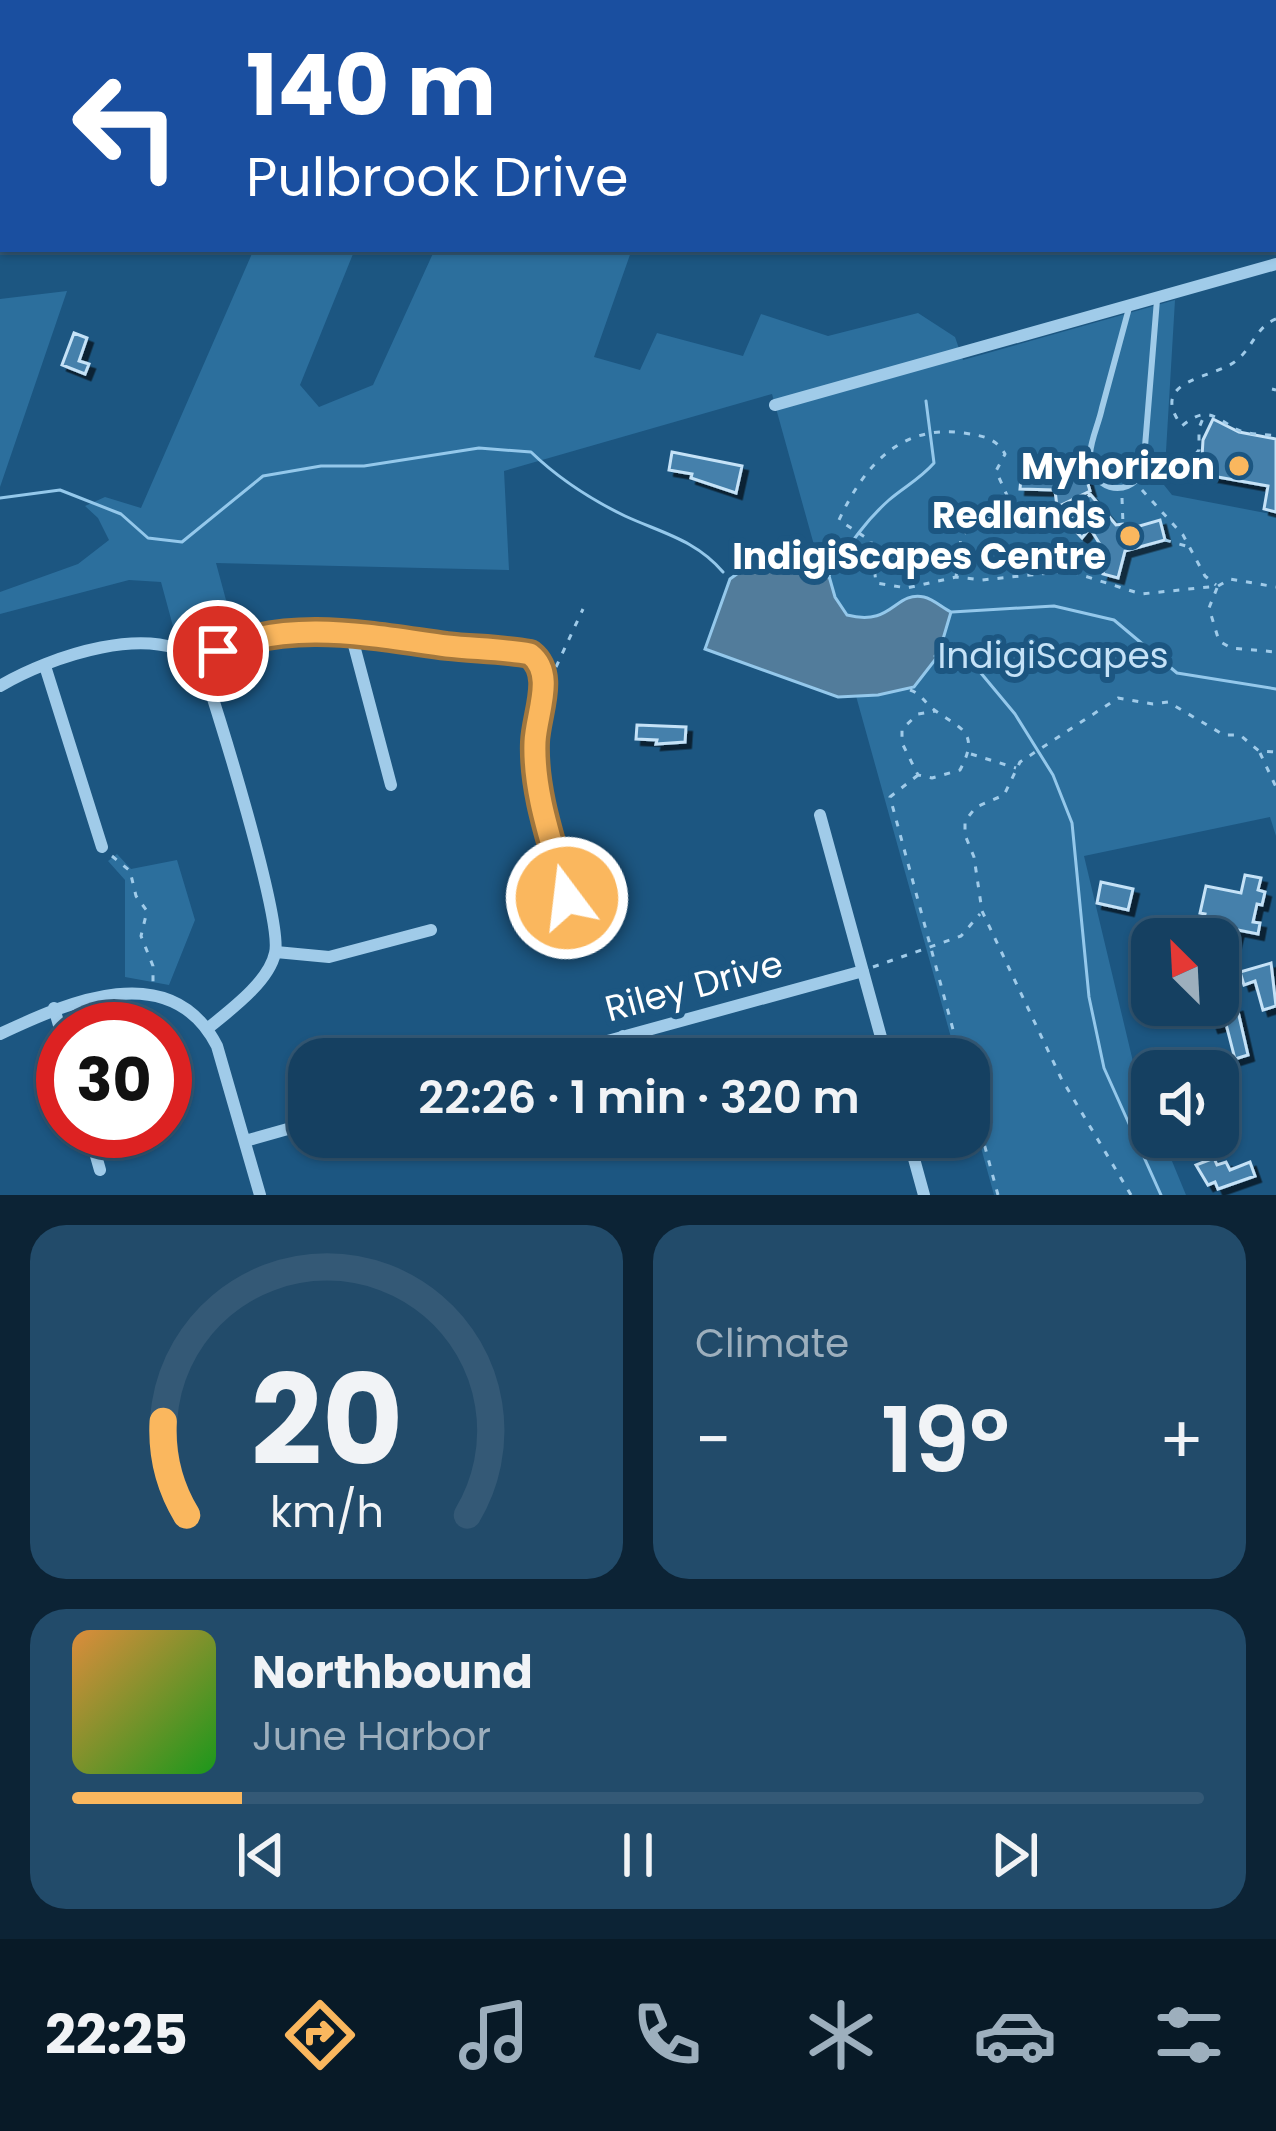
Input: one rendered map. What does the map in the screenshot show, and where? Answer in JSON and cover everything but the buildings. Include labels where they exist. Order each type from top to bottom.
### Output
[{"type":"street","points":[[775,404],[1276,264]]},
{"type":"street","points":[[351,634],[391,785]]},
{"type":"street","points":[[201,663],[255,637],[351,634],[530,654],[544,673],[536,764],[567,898]]},
{"type":"street","points":[[0,686],[45,666],[125,642],[170,644],[201,663],[274,923],[276,952],[259,979],[207,1029]]},
{"type":"street","points":[[45,666],[102,847]]},
{"type":"street","points":[[820,814],[867,969],[882,1038]]},
{"type":"street","points":[[276,952],[329,957],[431,930]]},
{"type":"street","name":"Riley Drive","points":[[616,1038],[867,969]]},
{"type":"street","points":[[77,1002],[138,993],[166,1002]]},
{"type":"street","points":[[192,1015],[207,1029],[223,1061],[260,1195]]},
{"type":"street","points":[[0,1034],[36,1017]]},
{"type":"street","points":[[245,1141],[288,1129]]},
{"type":"street","points":[[97,1158],[100,1170]]},
{"type":"street","points":[[914,1158],[924,1195]]},
{"type":"lane","points":[[1130,305],[1090,454],[1101,482],[1120,491],[1136,483],[1144,462],[1158,296]]},
{"type":"path","points":[[1276,319],[1260,328],[1235,362],[1187,380],[1174,406],[1182,426],[1205,415],[1221,416],[1239,431],[1276,436]]},
{"type":"path","points":[[1144,462],[1187,464],[1199,450],[1199,428],[1205,415]]},
{"type":"path","points":[[956,578],[962,538],[974,521],[1010,517],[1016,509],[998,480],[998,464],[1005,454],[1001,446],[978,435],[925,432],[889,449],[855,487],[839,520],[866,536],[875,557],[876,583],[907,588],[956,578],[1069,572],[1142,594],[1218,586],[1230,579],[1276,587]]},
{"type":"path","points":[[1136,483],[1183,535],[1205,576],[1218,586]]},
{"type":"path","points":[[1120,491],[1123,524]]},
{"type":"path","points":[[1165,540],[1187,546]]},
{"type":"path","points":[[1218,586],[1209,608],[1219,641],[1231,648],[1276,652]]},
{"type":"path","points":[[544,673],[561,663],[583,609]]},
{"type":"path","points":[[910,690],[955,721],[969,738],[969,752],[960,770],[932,778],[918,775]]},
{"type":"path","points":[[1131,1195],[1061,1078],[982,911],[965,821],[976,807],[1004,795],[1027,756],[1118,698],[1168,702],[1224,735],[1240,735],[1259,751],[1276,787]]},
{"type":"path","points":[[918,775],[902,743],[902,729],[918,714],[936,711]]},
{"type":"path","points":[[1218,740],[1224,735]]},
{"type":"path","points":[[1259,751],[1276,752]]},
{"type":"path","points":[[969,752],[977,759],[1016,768]]},
{"type":"path","points":[[918,775],[890,797],[955,1038]]},
{"type":"path","points":[[102,847],[130,871],[136,896],[147,911],[141,936],[153,966],[153,983]]},
{"type":"path","points":[[867,969],[961,936],[982,911]]},
{"type":"path","points":[[988,1158],[998,1195]]},
{"type":"green space","name":"IndigiScapes","points":[[253,252],[354,252],[300,385],[319,407],[373,385],[434,252],[631,252],[594,357],[640,370],[657,333],[743,356],[761,314],[828,336],[918,313],[955,337],[963,360],[1175,300],[1164,485],[1172,495],[1276,515],[1276,836],[1270,817],[1084,856],[1131,1053],[1131,1158],[1171,1158],[1186,1195],[994,1195],[984,1158],[990,1158],[990,1038],[951,1038],[772,394],[504,471],[509,570],[216,563],[233,626],[203,644],[174,630],[161,582],[129,580],[0,614],[0,592],[78,564],[109,540],[98,518],[85,506],[105,497],[141,508]]},
{"type":"green space","points":[[67,291],[0,487],[0,299]]},
{"type":"green space","points":[[117,854],[131,869],[177,860],[195,920],[169,985],[125,977],[125,880],[108,861]]},
{"type":"shaded area","points":[[745,568],[829,576],[847,615],[874,616],[914,597],[931,600],[951,612],[938,656],[914,687],[838,697],[705,649],[730,579]]},
{"type":"waterway","points":[[828,577],[871,518],[934,463],[926,401]]},
{"type":"waterway","points":[[0,498],[60,490],[121,514],[148,538],[182,542],[263,476],[479,448],[531,452],[587,495],[690,545],[723,572]]},
{"type":"waterway","points":[[952,612],[1054,606],[1114,620],[1177,673],[1276,689]]},
{"type":"waterway","points":[[935,656],[958,654],[975,666],[1015,714],[1053,775],[1072,823],[1089,997],[1104,1068],[1161,1195]]},
{"type":"place","name":"Myhorizon","points":[[1239,466]]},
{"type":"place","name":"Redlands IndigiScapes Centre","points":[[1130,536]]},
{"type":"route","points":[[218,651],[268,635],[351,634],[530,654],[544,673],[535,742],[538,786],[567,898]]}]
